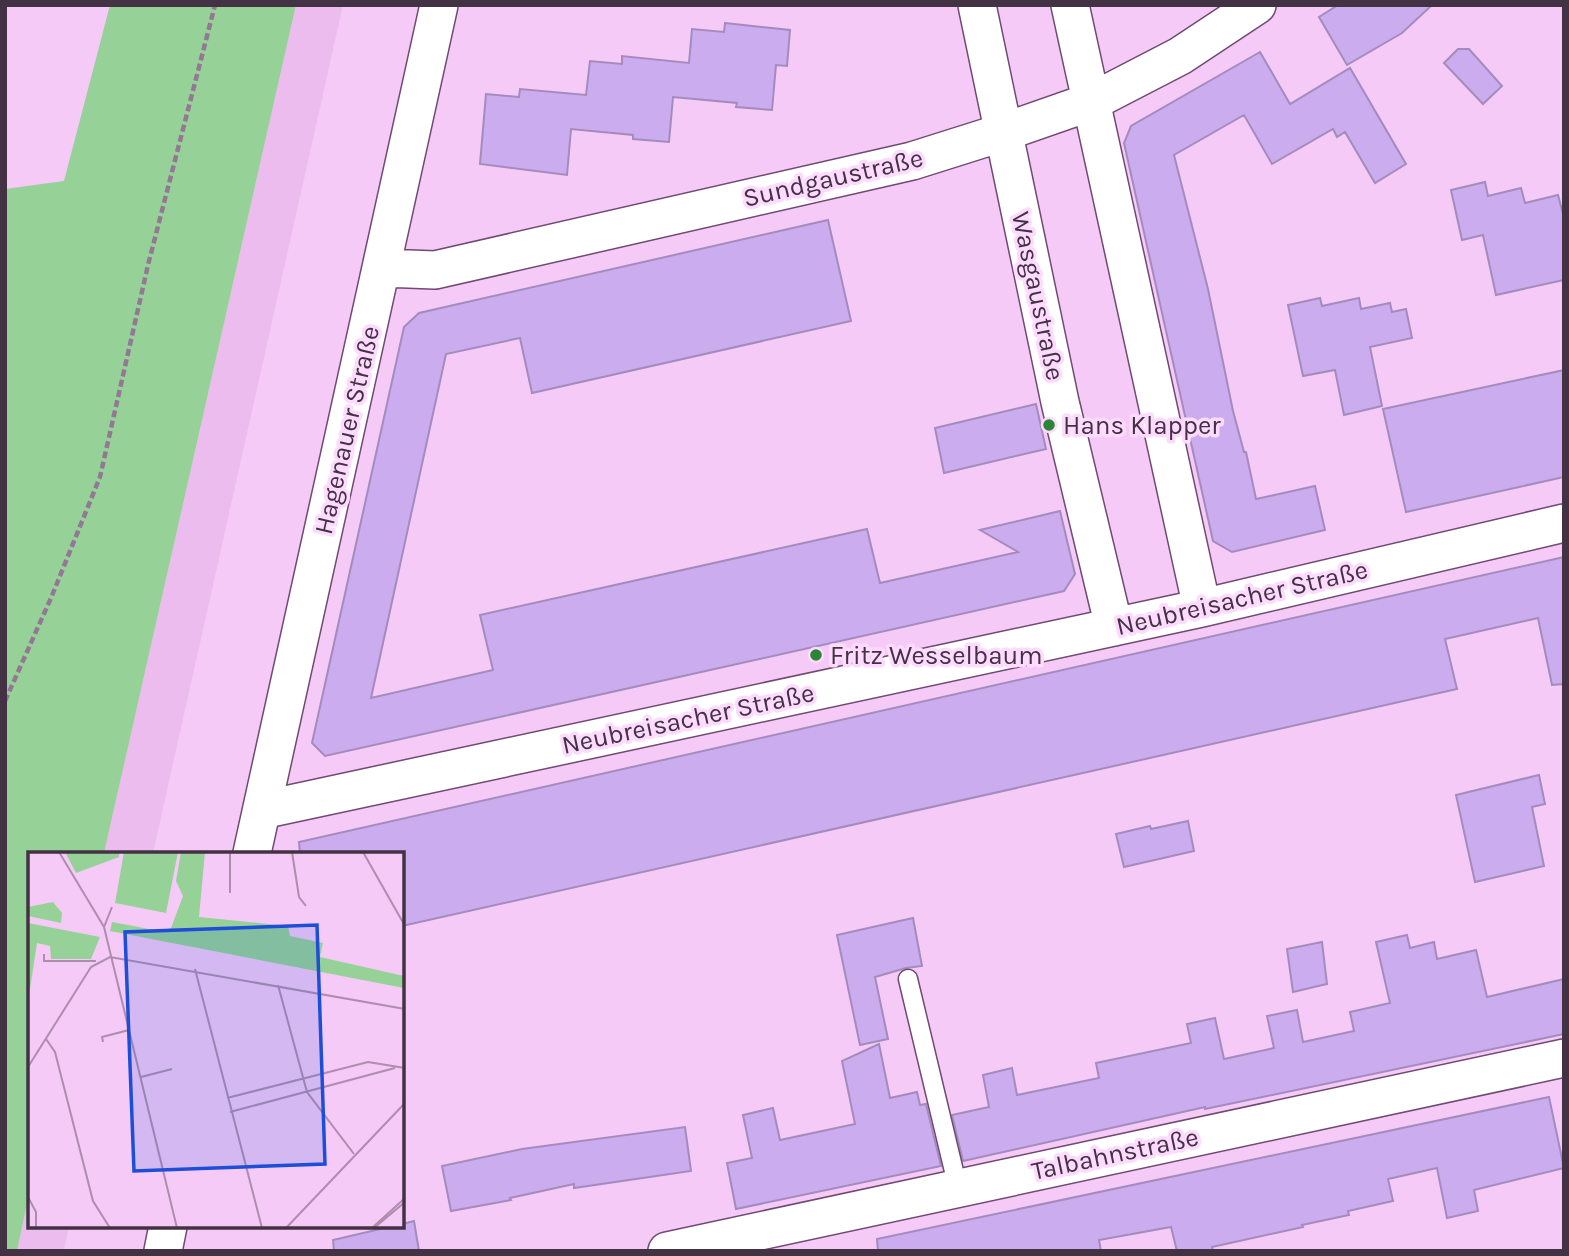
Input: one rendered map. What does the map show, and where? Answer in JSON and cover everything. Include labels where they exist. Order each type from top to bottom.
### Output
[{"type":"street","name":"Hagenauer Straße","points":[[252,852],[439,5]]},
{"type":"street","name":"Wasgaustraße","points":[[977,5],[1060,402],[1114,627]]},
{"type":"street","points":[[1070,5],[1202,608]]},
{"type":"street","name":"Sundgaustraße","points":[[383,268],[435,270],[912,161],[1093,101],[1180,56],[1257,5]]},
{"type":"street","name":"Neubreisacher Straße","points":[[262,810],[1202,608],[1564,523]]},
{"type":"street","name":"Talbahnstraße","points":[[667,1251],[1564,1058]]},
{"type":"street","points":[[163,1251],[168,1228]]},
{"type":"lane","points":[[908,979],[958,1188]]},
{"type":"path","points":[[5,701],[51,598],[100,477],[148,265],[215,5]]},
{"type":"shaded area","points":[[296,5],[343,5],[153,852],[104,852]]},
{"type":"shaded area","points":[[28,1199],[28,1228],[69,1228],[64,1251],[17,1251]]},
{"type":"green space","points":[[110,5],[296,5],[104,852],[28,852],[28,1199],[17,1251],[5,1251],[5,189],[64,181]]},
{"type":"building","points":[[1338,5],[1432,5],[1402,33],[1347,65],[1319,17]]},
{"type":"building","points":[[725,23],[790,30],[787,66],[776,65],[772,110],[736,107],[737,103],[673,97],[669,142],[633,139],[633,135],[571,129],[567,175],[480,164],[486,94],[519,97],[520,89],[586,95],[590,61],[622,64],[622,56],[689,63],[692,29],[724,32]]},
{"type":"building","points":[[1458,49],[1469,49],[1502,86],[1483,104],[1444,63]]},
{"type":"building","points":[[1260,52],[1290,104],[1350,68],[1406,164],[1375,183],[1345,132],[1337,137],[1333,129],[1272,164],[1244,115],[1174,155],[1256,499],[1315,486],[1325,530],[1232,552],[1213,541],[1124,143],[1131,126]]},
{"type":"building","points":[[1485,182],[1488,196],[1521,188],[1525,203],[1558,195],[1564,218],[1564,280],[1496,295],[1483,235],[1462,240],[1451,190]]},
{"type":"building","points":[[828,220],[851,321],[532,393],[520,338],[446,354],[371,698],[493,670],[480,615],[867,529],[880,583],[1018,552],[980,530],[1060,511],[1075,574],[1064,591],[325,756],[312,743],[404,327],[419,313]]},
{"type":"building","points":[[1320,298],[1322,306],[1359,298],[1361,309],[1390,303],[1392,312],[1406,309],[1412,338],[1370,347],[1382,406],[1344,415],[1335,370],[1303,376],[1288,305]]},
{"type":"building","points":[[1564,370],[1564,477],[1406,512],[1383,409]]},
{"type":"building","points":[[1036,404],[1046,449],[944,473],[935,428]]},
{"type":"building","points":[[1564,557],[1564,684],[1552,685],[1538,618],[1445,639],[1457,689],[404,926],[404,852],[300,852],[299,842]]},
{"type":"building","points":[[1539,775],[1545,804],[1532,807],[1544,866],[1475,882],[1456,795]]},
{"type":"building","points":[[1188,821],[1194,851],[1124,867],[1116,834]]},
{"type":"building","points":[[913,918],[922,966],[875,977],[888,1039],[860,1045],[837,935]]},
{"type":"building","points":[[1407,935],[1410,948],[1434,942],[1437,959],[1476,950],[1487,997],[1564,979],[1564,1034],[1205,1107],[963,1161],[952,1115],[989,1107],[983,1075],[1012,1068],[1017,1095],[1099,1078],[1096,1063],[1191,1043],[1187,1024],[1215,1018],[1224,1059],[1274,1048],[1267,1016],[1297,1010],[1303,1042],[1354,1031],[1350,1012],[1390,1003],[1376,942]]},
{"type":"building","points":[[1322,942],[1327,984],[1293,992],[1287,949]]},
{"type":"building","points":[[879,1044],[890,1098],[917,1092],[920,1105],[926,1104],[941,1166],[736,1209],[727,1163],[752,1158],[743,1115],[773,1108],[780,1140],[855,1124],[842,1061]]},
{"type":"building","points":[[1549,1097],[1564,1168],[1474,1190],[1478,1211],[1447,1218],[1437,1168],[1388,1179],[1393,1201],[1348,1211],[1349,1215],[1302,1225],[1303,1227],[1212,1247],[1213,1251],[1177,1251],[1171,1227],[1099,1240],[1101,1251],[878,1251],[877,1239]]},
{"type":"building","points":[[685,1127],[691,1171],[574,1188],[574,1184],[510,1198],[511,1200],[451,1211],[442,1166],[522,1149]]},
{"type":"building","points":[[414,1221],[419,1251],[334,1251],[333,1240],[384,1228],[404,1228],[404,1224]]},
{"type":"place","name":"Hans Klapper","points":[[1049,425]]},
{"type":"place","name":"Fritz Wesselbaum","points":[[816,655]]}]
